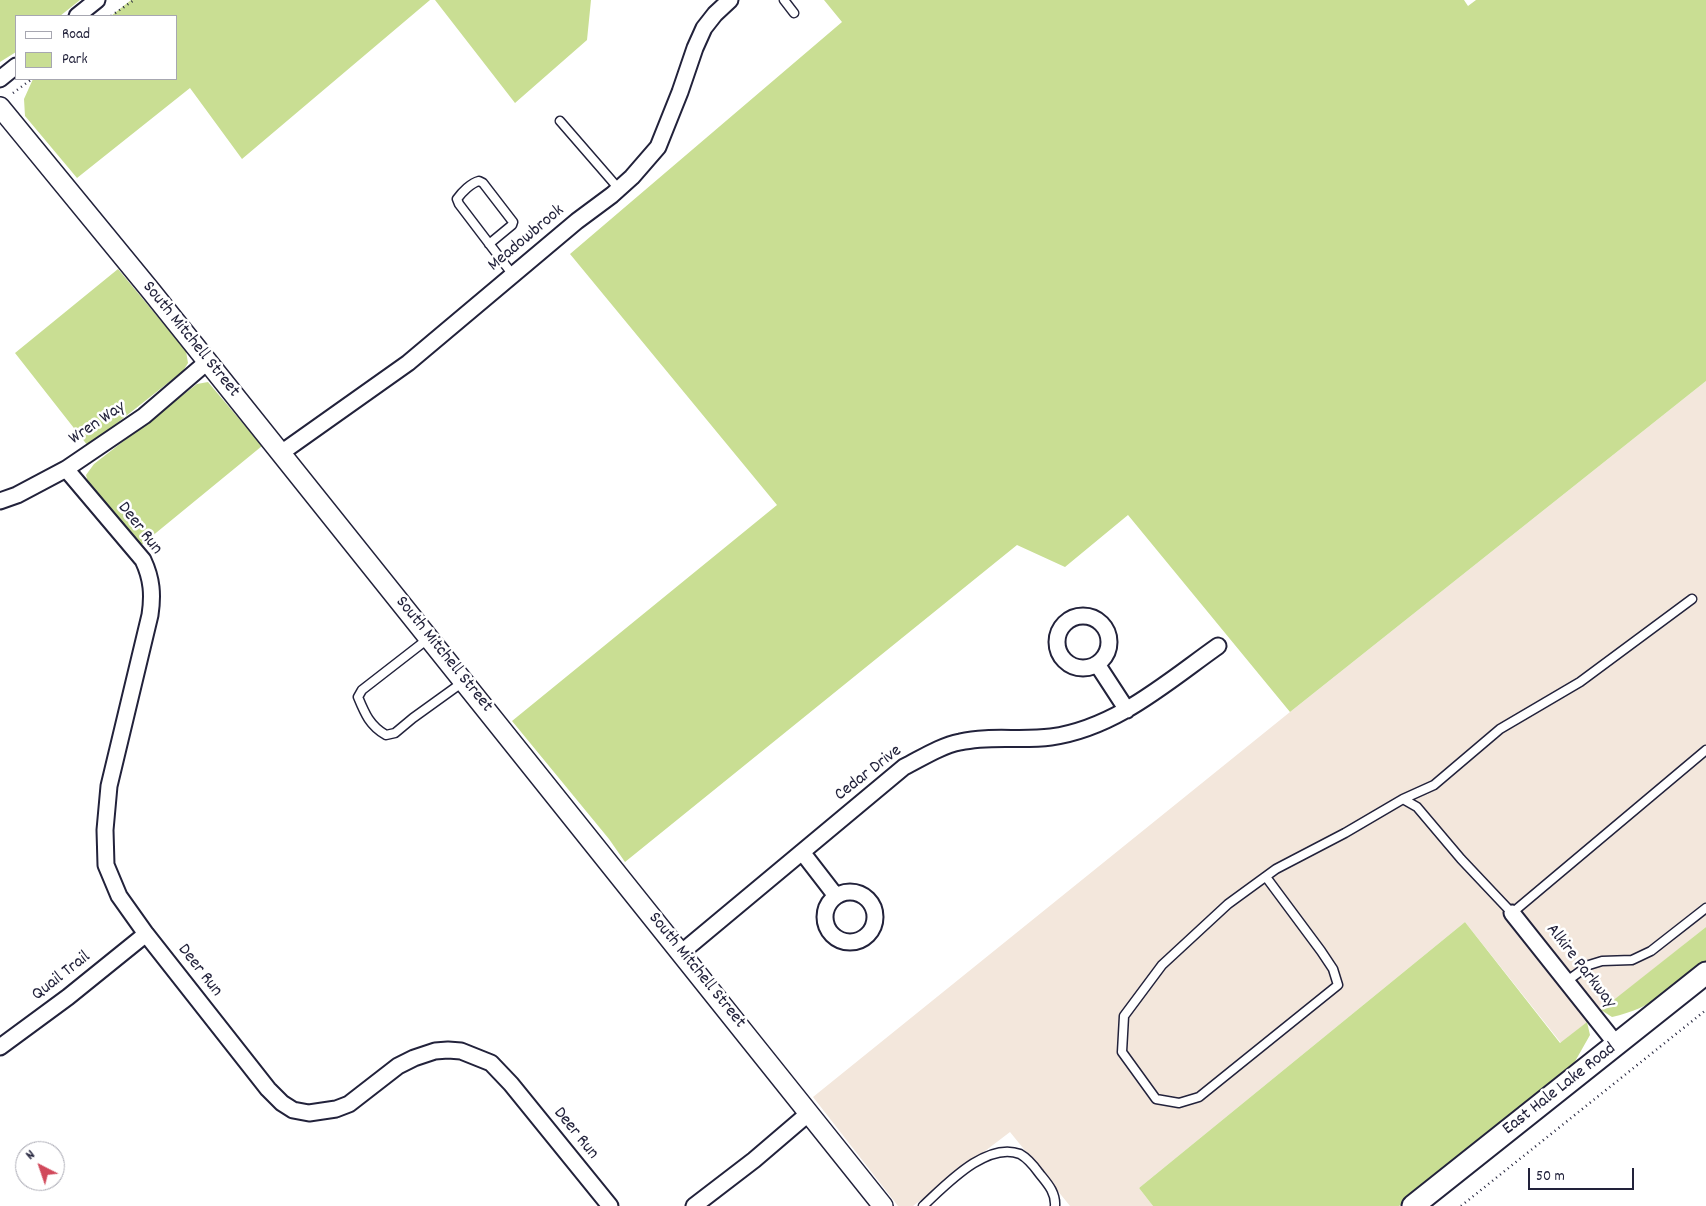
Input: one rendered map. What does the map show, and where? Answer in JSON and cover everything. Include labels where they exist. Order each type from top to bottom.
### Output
[{"type":"main road","name":"East Hale Lake Road","points":[[1413,1206],[1706,973]]},
{"type":"street","points":[[78,15],[97,0]]},
{"type":"street","name":"Meadowbrook","points":[[281,453],[408,363],[632,177],[658,147],[704,28],[730,0]]},
{"type":"street","points":[[0,80],[15,67]]},
{"type":"street","name":"South Mitchell Street","points":[[6,100],[207,362],[884,1206]]},
{"type":"street","name":"Wren Way","points":[[0,501],[17,495],[66,469],[144,416],[207,362]]},
{"type":"street","name":"Deer Run","points":[[66,469],[143,560],[152,582],[150,615],[109,786],[105,830],[106,865],[119,896],[146,934],[268,1089],[282,1103],[293,1110],[309,1113],[336,1110],[349,1104],[398,1066],[414,1058],[435,1051],[461,1051],[491,1063],[511,1084],[610,1206]]},
{"type":"street","name":"Cedar Drive","points":[[682,952],[904,767],[939,749],[959,742],[978,739],[1051,737],[1090,727],[1127,710],[1218,646]]},
{"type":"street","points":[[1097,664],[1127,710]]},
{"type":"street","points":[[802,852],[836,896]]},
{"type":"street","name":"Alkire Parkway","points":[[1512,913],[1617,1045]]},
{"type":"street","name":"Quail Trail","points":[[0,1047],[68,997],[146,934]]},
{"type":"street","points":[[694,1206],[754,1160],[809,1113]]},
{"type":"lane","points":[[784,0],[794,13]]},
{"type":"lane","points":[[560,121],[619,189]]},
{"type":"lane","points":[[490,244],[513,222],[479,181],[475,182],[457,198],[459,204],[513,275]]},
{"type":"lane","points":[[1266,877],[1321,951],[1333,970],[1338,985],[1199,1097],[1179,1103],[1156,1099],[1122,1052],[1124,1016],[1162,965],[1228,904],[1276,869],[1345,833],[1403,799],[1434,785],[1500,729],[1580,682],[1692,599]]},
{"type":"lane","points":[[429,638],[362,690],[358,697],[363,710],[375,729],[386,735],[395,733],[412,718],[463,681]]},
{"type":"lane","points":[[1403,799],[1417,808],[1461,859],[1512,913],[1706,750]]},
{"type":"lane","points":[[1567,981],[1589,964],[1602,961],[1632,960],[1651,952],[1706,908]]},
{"type":"lane","points":[[922,1206],[959,1174],[975,1163],[991,1155],[1007,1151],[1021,1155],[1033,1164],[1052,1188],[1055,1206]]},
{"type":"path","points":[[112,15],[134,0]]},
{"type":"path","points":[[6,100],[31,80]]},
{"type":"path","points":[[1461,1206],[1706,1010]]},
{"type":"shaded area","points":[[1706,381],[1706,927],[1561,1043],[1465,922],[1139,1188],[1153,1206],[1070,1206],[1010,1132],[913,1206],[898,1206],[813,1097],[1290,712]]},
{"type":"green space","points":[[0,0],[80,0],[61,15],[15,15],[15,53],[0,62]]},
{"type":"green space","points":[[131,0],[430,0],[242,159],[190,88],[77,178],[25,116],[24,99],[33,80],[178,80],[178,15],[112,15]]},
{"type":"green space","points":[[435,0],[591,0],[587,40],[515,103]]},
{"type":"green space","points":[[824,0],[1464,0],[1468,6],[1476,0],[1706,0],[1706,381],[1290,712],[1128,515],[1065,567],[1017,545],[625,862],[609,839],[512,721],[777,505],[570,254],[842,22]]},
{"type":"green space","points":[[118,269],[186,351],[188,363],[183,371],[88,446],[15,353]]},
{"type":"green space","points":[[208,382],[262,446],[140,546],[89,486],[86,475],[94,464],[197,384]]},
{"type":"green space","points":[[1465,922],[1560,1043],[1587,1022],[1590,1035],[1569,1072],[1399,1206],[1153,1206],[1139,1188]]},
{"type":"green space","points":[[1706,927],[1706,962],[1684,980],[1662,996],[1626,1013],[1612,1017],[1601,1010]]}]
